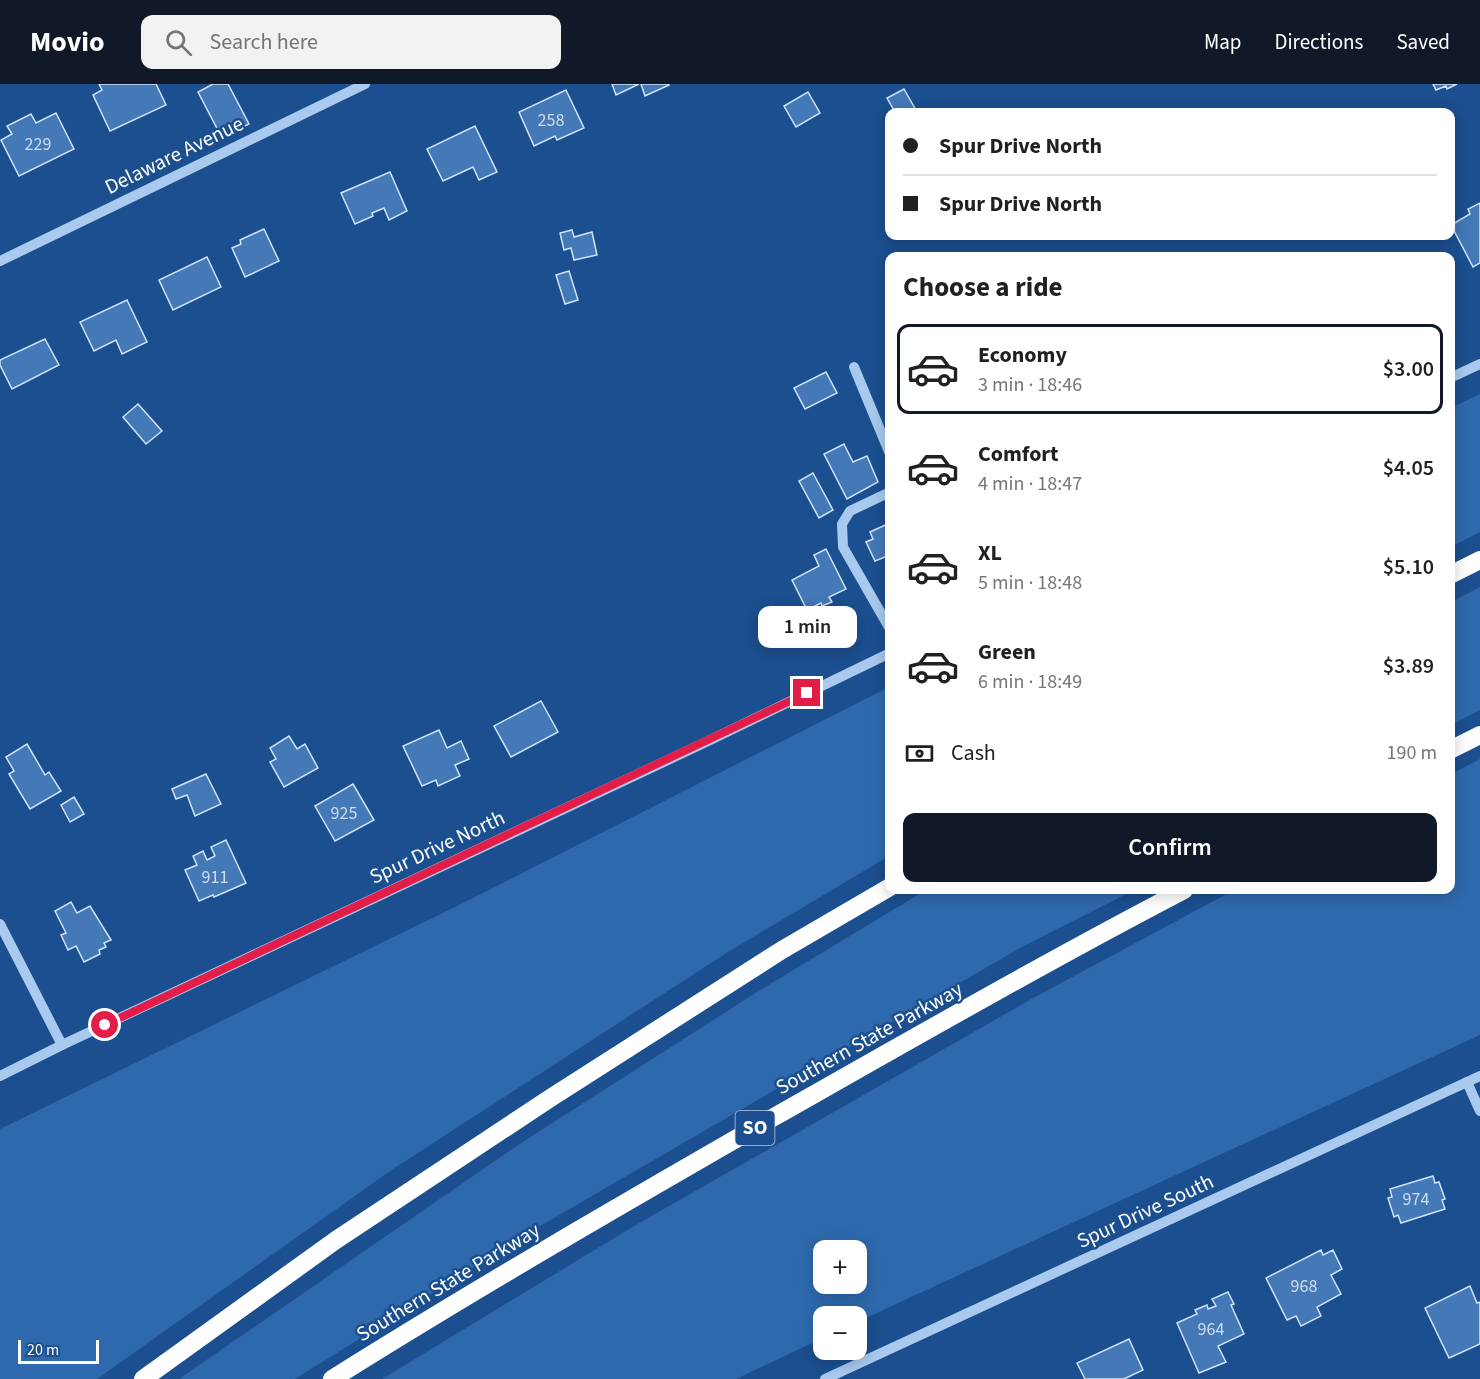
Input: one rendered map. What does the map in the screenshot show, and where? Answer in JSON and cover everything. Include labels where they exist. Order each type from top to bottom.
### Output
[{"type":"highway","points":[[1455,572],[1480,560]]},
{"type":"highway","points":[[1455,748],[1480,735]]},
{"type":"highway","points":[[143,1379],[336,1240],[542,1103],[782,950],[885,890]]},
{"type":"highway","name":"Southern State Parkway","points":[[332,1379],[658,1184],[918,1035],[1177,894]]},
{"type":"street","name":"Delaware Avenue","points":[[0,261],[365,84]]},
{"type":"street","points":[[1455,376],[1480,364]]},
{"type":"street","points":[[854,367],[885,442]]},
{"type":"street","points":[[885,494],[850,511],[842,524],[843,548],[885,620]]},
{"type":"street","name":"Spur Drive North","points":[[0,1076],[885,655]]},
{"type":"street","points":[[0,924],[62,1045]]},
{"type":"street","name":"Spur Drive South","points":[[825,1379],[1480,1076]]},
{"type":"street","points":[[1467,1082],[1480,1111]]},
{"type":"shaded area","points":[[1480,394],[1480,532],[1455,545],[1455,406]]},
{"type":"shaded area","points":[[1480,587],[1480,710],[1455,723],[1455,600]]},
{"type":"shaded area","points":[[885,689],[885,858],[728,952],[390,1171],[97,1379],[0,1379],[0,1129],[457,906]]},
{"type":"shaded area","points":[[1480,759],[1480,1035],[867,1317],[867,1306],[813,1306],[813,1343],[736,1379],[382,1379],[634,1226],[1035,997],[1227,894],[1455,894],[1455,772]]},
{"type":"shaded area","points":[[919,894],[1126,894],[1020,948],[542,1225],[295,1379],[179,1379],[518,1145],[757,992]]},
{"type":"building","points":[[99,84],[156,84],[166,105],[110,131],[93,95],[102,90]]},
{"type":"building","points":[[213,84],[228,84],[249,124],[222,138],[198,92]]},
{"type":"building","points":[[612,84],[639,84],[616,95]]},
{"type":"building","points":[[641,84],[668,84],[669,85],[645,96]]},
{"type":"building","points":[[1433,84],[1457,84],[1447,89],[1446,86],[1436,90]]},
{"type":"building","points":[[904,89],[915,108],[893,108],[887,98]]},
{"type":"building","points":[[566,90],[584,128],[557,140],[555,136],[534,146],[519,112]]},
{"type":"building","points":[[808,92],[820,113],[796,127],[784,106]]},
{"type":"building","points":[[56,113],[74,149],[19,176],[1,140],[12,134],[7,126],[31,114],[36,123]]},
{"type":"building","points":[[475,126],[497,172],[479,180],[473,167],[443,181],[427,149]]},
{"type":"building","points":[[390,172],[407,211],[389,220],[384,208],[355,224],[341,193]]},
{"type":"building","points":[[1480,203],[1480,263],[1473,267],[1455,233],[1455,223],[1470,214],[1468,209]]},
{"type":"building","points":[[264,229],[279,261],[245,277],[232,248],[241,244],[240,240]]},
{"type":"building","points":[[572,230],[574,237],[592,232],[597,255],[574,260],[571,248],[564,250],[560,233]]},
{"type":"building","points":[[207,257],[221,287],[173,310],[159,280]]},
{"type":"building","points":[[569,271],[578,300],[565,304],[556,275]]},
{"type":"building","points":[[127,300],[147,342],[122,354],[116,340],[94,351],[80,322]]},
{"type":"building","points":[[45,339],[59,365],[12,389],[0,365],[0,360]]},
{"type":"building","points":[[826,372],[837,393],[805,409],[794,388]]},
{"type":"building","points":[[138,404],[162,431],[146,444],[123,417]]},
{"type":"building","points":[[844,444],[853,462],[867,456],[878,482],[847,499],[824,454]]},
{"type":"building","points":[[813,473],[833,510],[819,518],[799,481]]},
{"type":"building","points":[[885,525],[885,557],[875,561],[866,542],[873,539],[870,532]]},
{"type":"building","points":[[826,549],[846,589],[829,597],[832,602],[822,606],[821,603],[807,610],[792,580],[819,566],[814,555]]},
{"type":"building","points":[[541,701],[558,732],[511,757],[494,726]]},
{"type":"building","points":[[439,730],[447,748],[461,741],[469,759],[455,765],[460,776],[438,786],[436,780],[422,786],[403,746]]},
{"type":"building","points":[[289,736],[297,749],[305,744],[318,768],[284,787],[270,762],[276,759],[270,748]]},
{"type":"building","points":[[27,744],[45,775],[49,772],[61,791],[30,809],[9,774],[14,771],[6,757]]},
{"type":"building","points":[[206,774],[221,804],[195,816],[187,795],[176,799],[172,789]]},
{"type":"building","points":[[353,784],[374,820],[335,841],[315,806]]},
{"type":"building","points":[[74,797],[84,814],[70,822],[61,805]]},
{"type":"building","points":[[226,840],[246,883],[199,901],[185,870],[197,865],[193,856],[203,851],[207,860],[215,856],[211,847]]},
{"type":"building","points":[[71,902],[77,913],[90,906],[111,940],[104,943],[106,947],[99,950],[100,954],[84,962],[76,946],[68,950],[61,935],[66,933],[55,911]]},
{"type":"building","points":[[1433,1176],[1435,1183],[1439,1182],[1445,1199],[1442,1200],[1445,1209],[1401,1223],[1398,1215],[1394,1217],[1388,1198],[1392,1197],[1390,1189]]},
{"type":"building","points":[[1321,1250],[1323,1255],[1333,1250],[1342,1269],[1331,1275],[1341,1294],[1317,1307],[1321,1316],[1301,1326],[1296,1316],[1287,1320],[1266,1278]]},
{"type":"building","points":[[1470,1286],[1477,1303],[1480,1302],[1480,1344],[1449,1358],[1425,1308]]},
{"type":"building","points":[[1228,1292],[1234,1304],[1231,1305],[1244,1334],[1218,1346],[1226,1362],[1199,1373],[1177,1323],[1197,1314],[1195,1310],[1207,1305],[1208,1309],[1216,1306],[1212,1299]]},
{"type":"building","points":[[1129,1339],[1143,1370],[1124,1379],[1085,1379],[1077,1363]]},
{"type":"route","points":[[105,1025],[807,693]]}]
